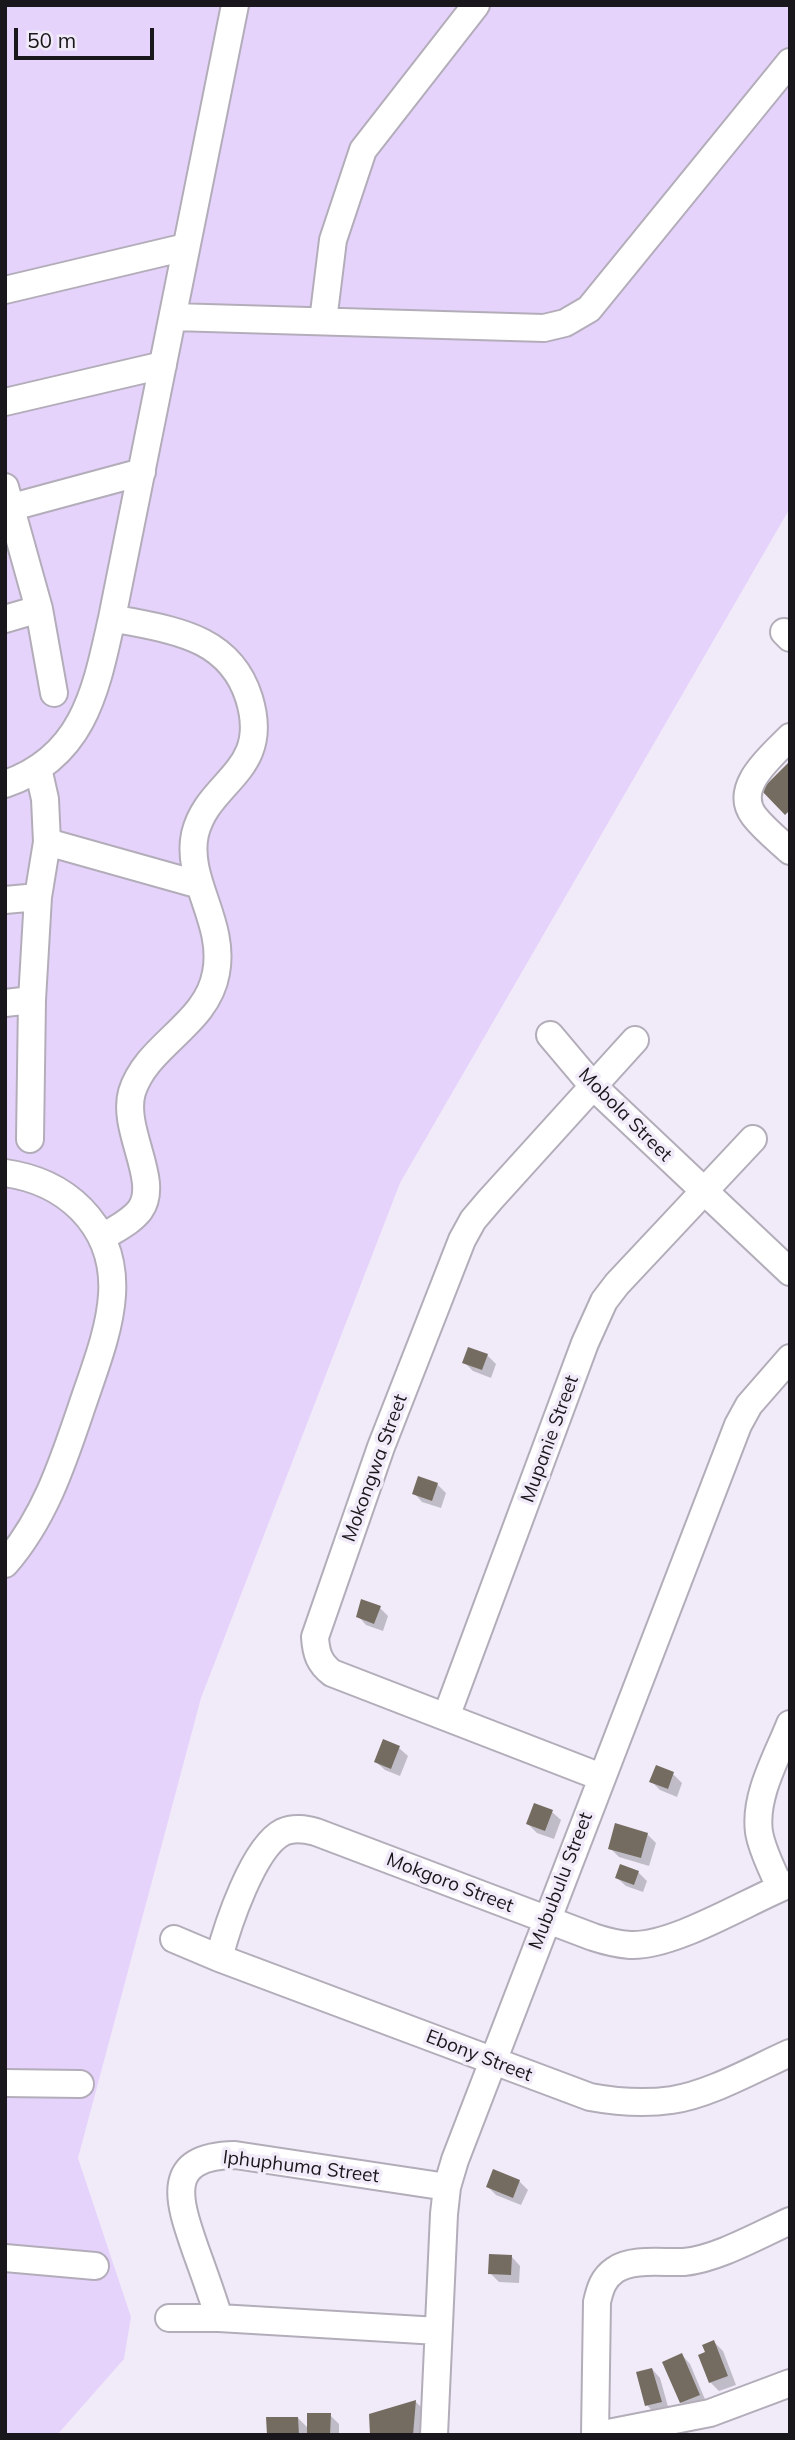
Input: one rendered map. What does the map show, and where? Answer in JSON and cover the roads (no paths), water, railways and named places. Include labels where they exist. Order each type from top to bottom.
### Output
[{"type":"street","points":[[5,784],[38,768],[70,740],[85,716],[94,692],[142,472],[235,5]]},
{"type":"street","points":[[323,321],[333,240],[363,150],[476,5]]},
{"type":"street","points":[[173,317],[544,328],[565,323],[589,309],[790,62]]},
{"type":"street","points":[[5,290],[186,247]]},
{"type":"street","points":[[5,402],[163,365]]},
{"type":"street","points":[[54,693],[38,609],[7,501],[142,472]]},
{"type":"street","points":[[5,618],[38,609]]},
{"type":"street","points":[[102,1238],[139,1211],[147,1192],[130,1121],[135,1085],[148,1064],[203,1006],[216,974],[218,950],[214,922],[200,885],[195,861],[195,835],[200,819],[246,760],[253,731],[250,700],[234,668],[208,644],[189,635],[112,618]]},
{"type":"street","points":[[790,737],[756,774],[747,791],[747,800],[753,815],[790,852]]},
{"type":"street","points":[[30,1139],[32,1000],[38,897],[47,842],[45,799],[38,768]]},
{"type":"street","points":[[47,842],[200,885]]},
{"type":"street","points":[[5,900],[38,897]]},
{"type":"street","points":[[5,1003],[32,1000]]},
{"type":"street","name":"Mobola Street","points":[[550,1035],[593,1086],[790,1272]]},
{"type":"street","name":"Mokongwa Street","points":[[601,1777],[332,1673],[325,1667],[316,1650],[318,1625],[382,1447],[462,1240],[473,1220],[490,1200],[635,1040]]},
{"type":"street","points":[[704,1192],[753,1139]]},
{"type":"street","points":[[5,1172],[36,1180],[53,1188],[79,1207],[93,1222],[102,1238],[113,1276],[109,1321],[62,1467],[48,1499],[18,1528],[5,1564]]},
{"type":"street","name":"Mupanie Street","points":[[446,1717],[595,1319],[617,1284],[704,1192]]},
{"type":"street","name":"Mububulu Street","points":[[434,2435],[447,2187],[546,1920],[738,1425],[749,1405],[790,1358]]},
{"type":"street","points":[[785,1886],[760,1834],[758,1815],[769,1777],[790,1724]]},
{"type":"street","name":"Mokgoro Street","points":[[219,1958],[234,1906],[243,1888],[272,1841],[291,1829],[316,1832],[546,1920],[614,1943],[631,1945],[652,1943],[676,1936],[785,1886]]},
{"type":"street","name":"Ebony Street","points":[[174,1939],[590,2097],[616,2101],[653,2101],[695,2094],[790,2053]]},
{"type":"street","points":[[5,2083],[80,2084]]},
{"type":"street","name":"Iphuphuma Street","points":[[219,2318],[181,2200],[184,2177],[196,2162],[208,2157],[235,2155],[447,2187]]},
{"type":"street","points":[[790,2221],[706,2257],[688,2261],[629,2264],[606,2277],[597,2302],[596,2435],[710,2413],[790,2383]]},
{"type":"street","points":[[5,2258],[95,2266]]},
{"type":"street","points":[[169,2318],[219,2318],[438,2331]]}]
